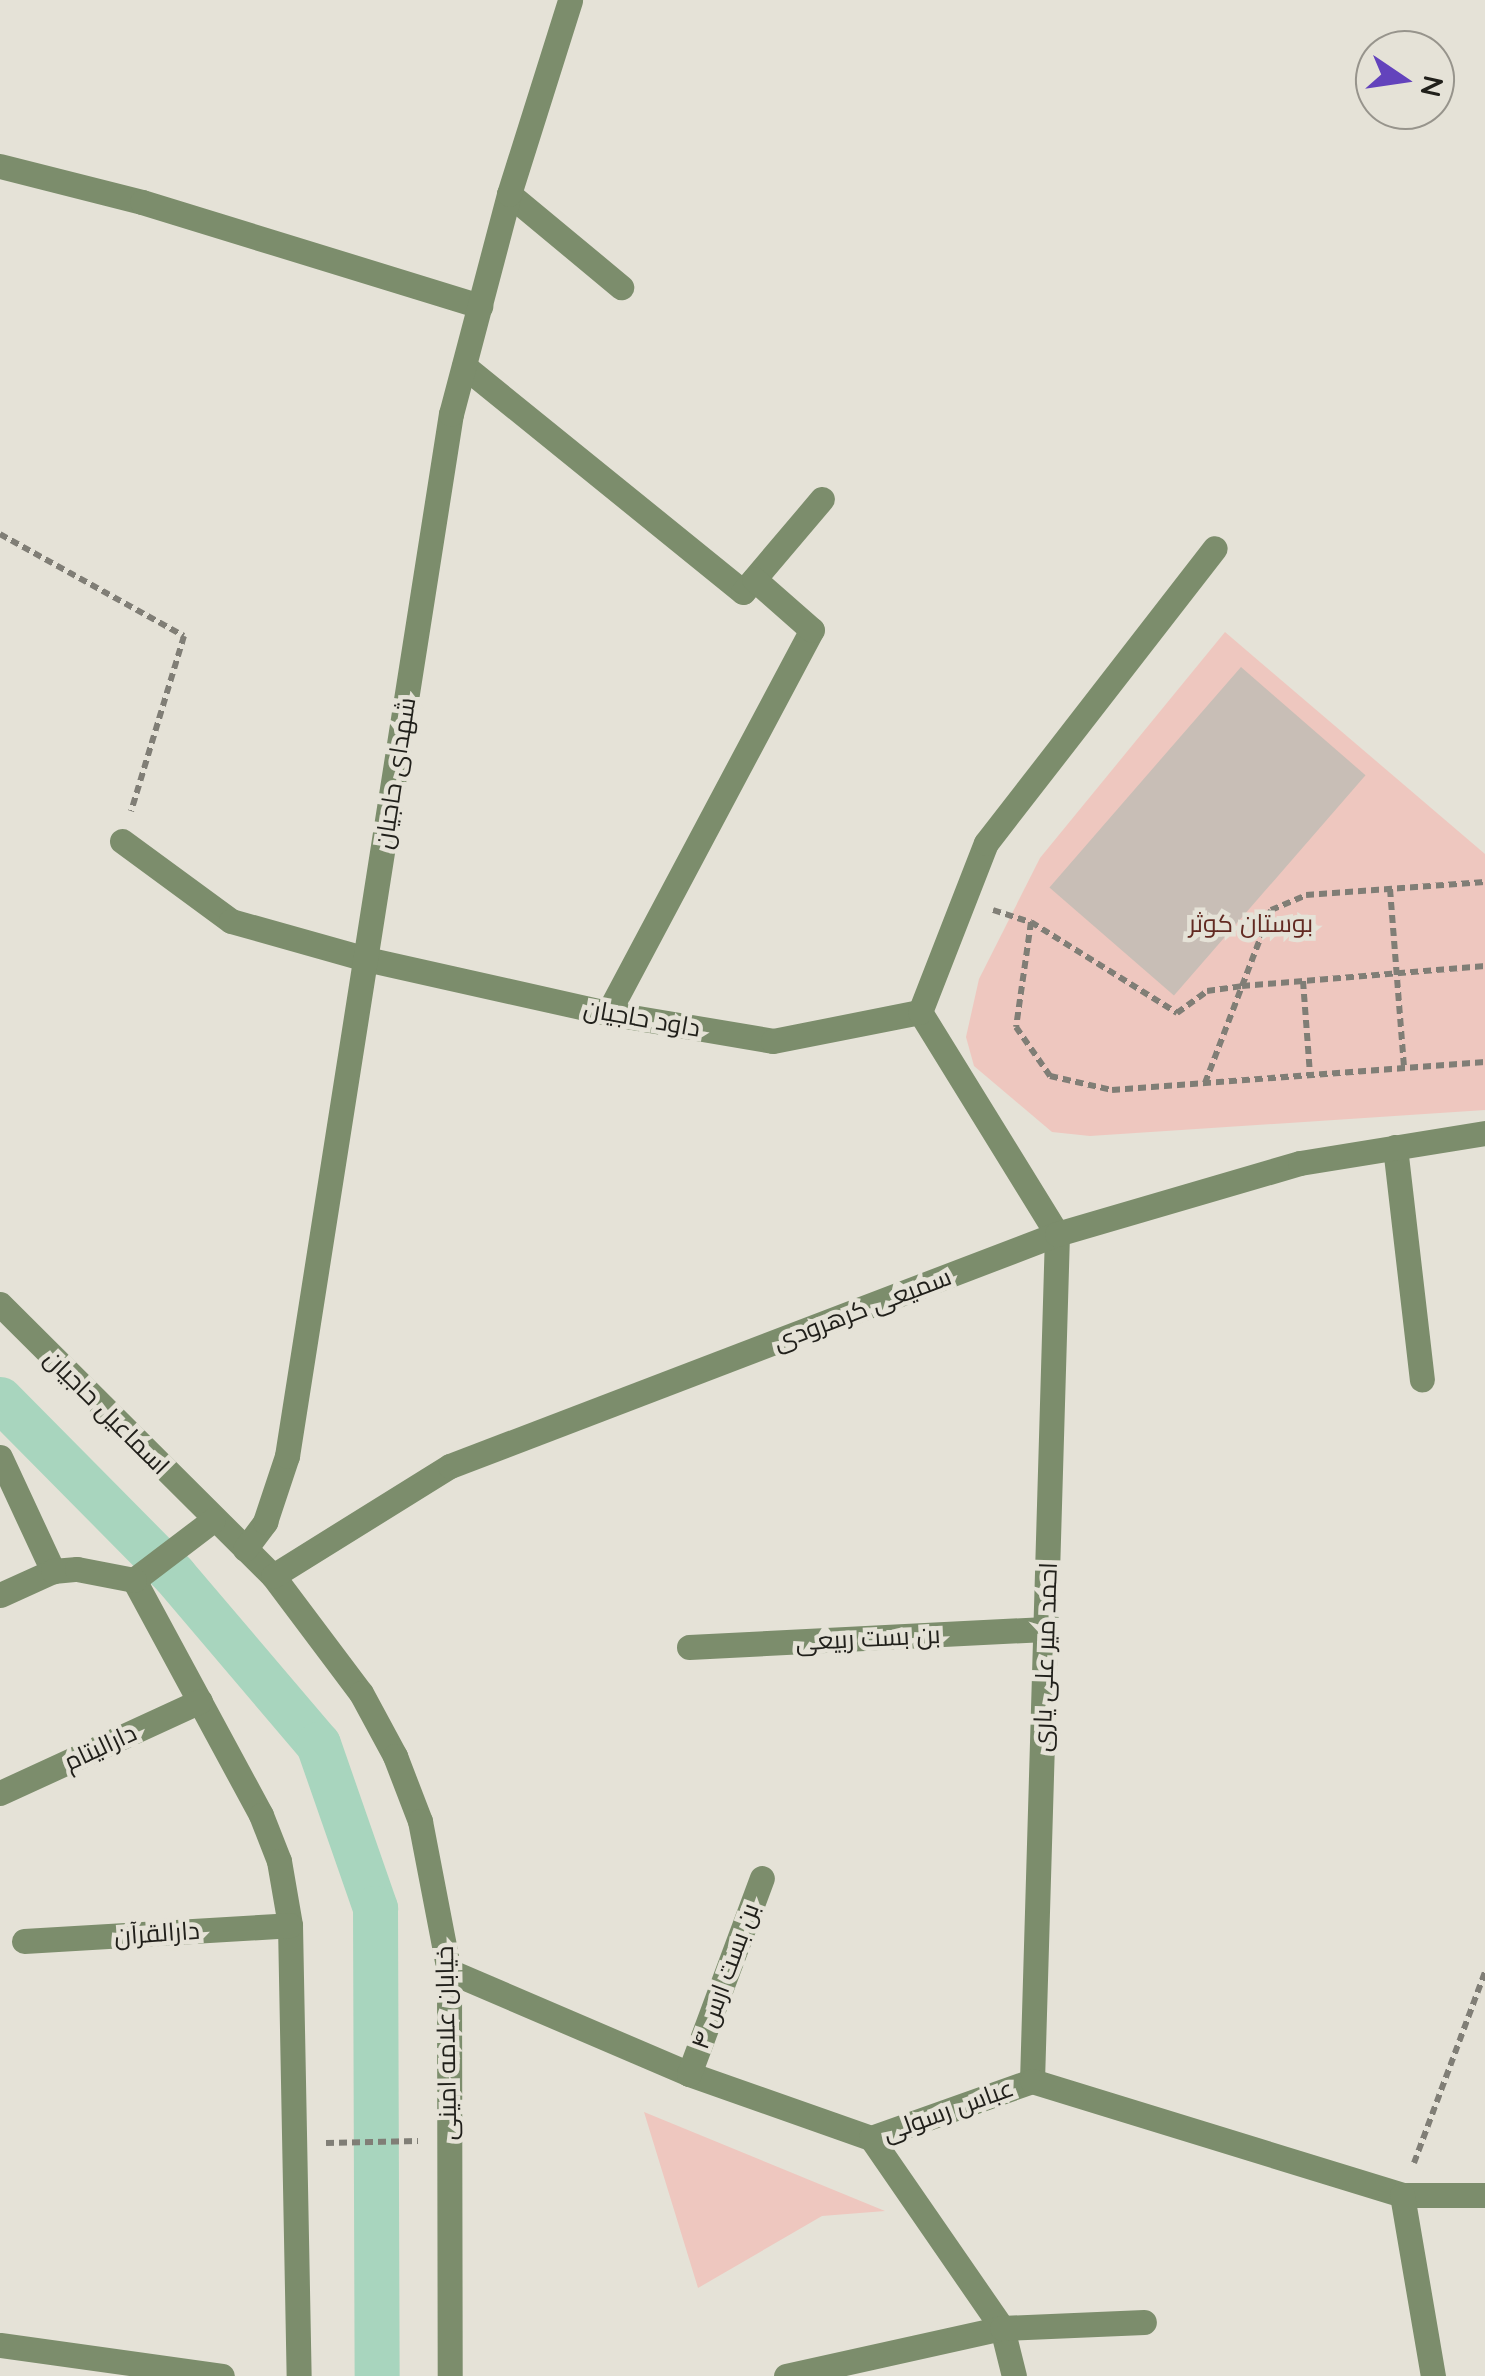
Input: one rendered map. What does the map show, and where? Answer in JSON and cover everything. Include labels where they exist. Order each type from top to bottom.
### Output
[{"type":"street","name":"شهدای حاجیان","points":[[245,1549],[265,1522],[287,1456],[464,366],[509,194],[570,0]]},
{"type":"street","points":[[0,166],[142,202],[480,306]]},
{"type":"street","points":[[509,194],[621,287]]},
{"type":"street","points":[[464,366],[744,592],[822,499]]},
{"type":"street","points":[[1057,1234],[920,1012],[986,843],[1215,548]]},
{"type":"street","points":[[608,1013],[812,630],[754,580]]},
{"type":"street","name":"داود حاجیان","points":[[122,840],[230,921],[366,959],[608,1013],[772,1041],[920,1012]]},
{"type":"street","name":"سمیعی کرهرودی","points":[[273,1576],[450,1466],[1057,1234],[1300,1162],[1485,1133]]},
{"type":"street","points":[[1395,1147],[1422,1379]]},
{"type":"street","name":"احمد میر علی یاری","points":[[1032,2080],[1057,1234]]},
{"type":"street","name":"اسماعیل حاجیان","points":[[0,1304],[245,1549]]},
{"type":"street","points":[[0,1457],[52,1571]]},
{"type":"street","points":[[0,1595],[52,1571],[77,1568],[134,1580],[213,1520]]},
{"type":"street","name":"خیابان علامه امینی","points":[[245,1549],[273,1576],[361,1693],[394,1756],[420,1821],[449,1971],[450,2376]]},
{"type":"street","points":[[134,1580],[261,1814],[279,1861],[290,1924],[299,2376]]},
{"type":"street","name":"بن بست ربیعی","points":[[689,1647],[1046,1629]]},
{"type":"street","name":"دارالیتام","points":[[0,1793],[200,1701]]},
{"type":"street","name":"بن بست ارس ۴","points":[[689,2074],[762,1878]]},
{"type":"street","name":"دارالقرآن","points":[[24,1942],[290,1924]]},
{"type":"street","name":"عباس رسولی","points":[[449,1971],[689,2074],[871,2138],[1032,2080],[1402,2195],[1485,2194]]},
{"type":"street","points":[[871,2138],[1002,2328],[1014,2376]]},
{"type":"street","points":[[1402,2195],[1433,2376]]},
{"type":"street","points":[[786,2376],[1002,2328],[1144,2322]]},
{"type":"street","points":[[0,2345],[222,2376]]},
{"type":"path","points":[[0,534],[184,636],[122,840]]},
{"type":"path","points":[[1205,1083],[1271,910],[1306,895],[1485,882]]},
{"type":"path","points":[[1390,889],[1404,1068]]},
{"type":"path","points":[[1485,966],[1242,986],[1207,992],[1177,1013],[1030,922],[1016,1027],[1050,1076],[1112,1090],[1485,1062]]},
{"type":"path","points":[[1303,980],[1310,1075]]},
{"type":"path","points":[[1402,2195],[1485,1972]]},
{"type":"path","points":[[332,2143],[413,2141]]},
{"type":"green space","name":"بوستان کوثر","points":[[1225,632],[1485,854],[1485,1110],[1090,1136],[1052,1132],[974,1066],[966,1037],[979,979],[1040,858]]},
{"type":"green space","points":[[644,2112],[885,2211],[822,2216],[698,2288]]},
{"type":"building","points":[[1241,667],[1366,775],[1174,996],[1049,887]]},
{"type":"waterway","points":[[0,1399],[174,1575],[318,1744],[375,1908],[377,2376]]}]
